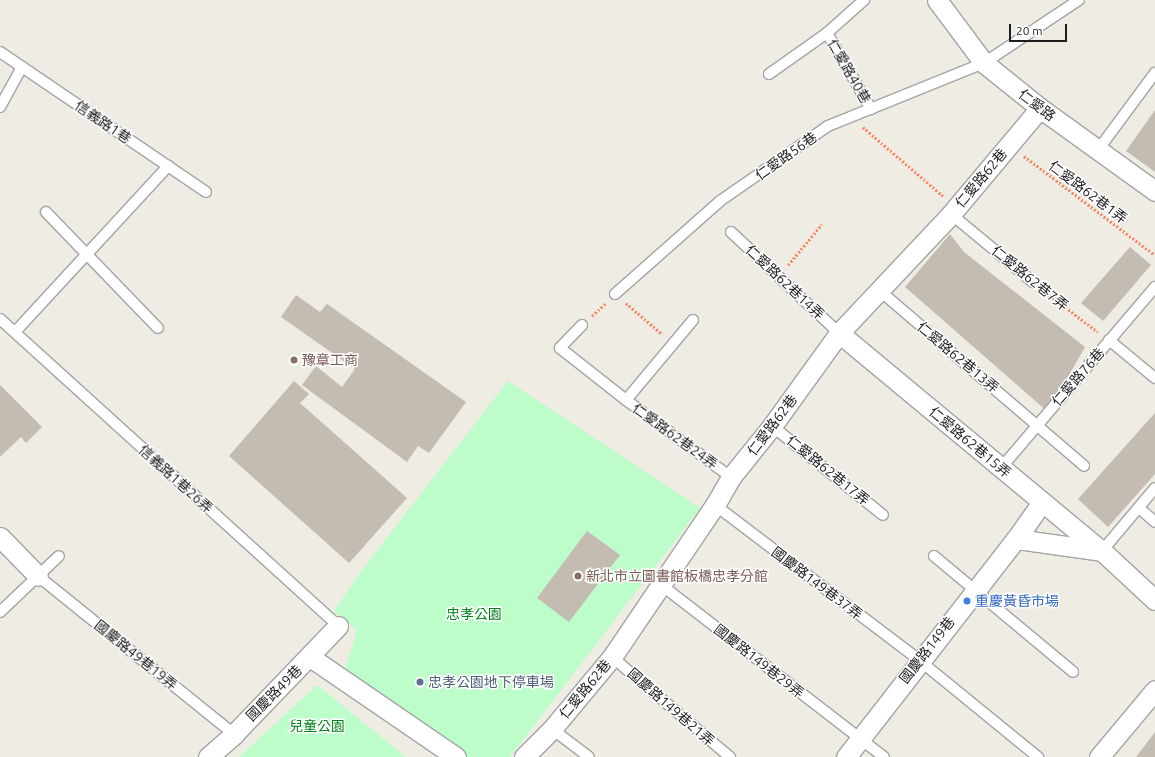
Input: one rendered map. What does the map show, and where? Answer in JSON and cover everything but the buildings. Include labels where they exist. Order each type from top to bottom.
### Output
[{"type":"street","name":"仁愛路","points":[[937,0],[984,63],[1040,108],[1155,191]]},
{"type":"street","name":"仁愛路62巷","points":[[524,757],[552,729],[612,657],[660,584],[715,505],[731,477],[772,426],[839,333],[954,211],[1040,108]]},
{"type":"street","name":"仁愛路62巷15弄","points":[[839,333],[1102,551],[1155,600]]},
{"type":"street","name":"國慶路149巷","points":[[846,757],[974,589],[1016,539],[1042,502]]},
{"type":"street","points":[[0,538],[38,576]]},
{"type":"street","points":[[1016,539],[1102,551]]},
{"type":"street","name":"國慶路49巷","points":[[208,757],[234,734],[310,657],[338,626]]},
{"type":"street","points":[[310,657],[456,757]]},
{"type":"street","points":[[1099,757],[1155,690]]},
{"type":"lane","name":"仁愛路40巷","points":[[769,74],[827,33],[864,0]]},
{"type":"lane","name":"仁愛路56巷","points":[[615,294],[720,201],[828,126],[984,63],[1079,0]]},
{"type":"lane","name":"仁愛路40巷","points":[[827,33],[871,109]]},
{"type":"lane","name":"信義路1巷","points":[[0,52],[206,192]]},
{"type":"lane","points":[[0,107],[22,67]]},
{"type":"lane","points":[[1098,150],[1155,73]]},
{"type":"lane","points":[[15,332],[168,166]]},
{"type":"lane","name":"仁愛路62巷7弄","points":[[954,211],[1033,282]]},
{"type":"lane","points":[[46,212],[158,328]]},
{"type":"lane","name":"仁愛路62巷14弄","points":[[731,232],[839,333]]},
{"type":"lane","name":"仁愛路76巷","points":[[1001,468],[1155,287]]},
{"type":"lane","name":"仁愛路62巷13弄","points":[[879,290],[1037,424],[1084,466]]},
{"type":"lane","name":"信義路1巷26弄","points":[[0,318],[338,626]]},
{"type":"lane","name":"仁愛路62巷24弄","points":[[693,320],[626,400],[731,477]]},
{"type":"lane","points":[[582,325],[560,348],[626,400]]},
{"type":"lane","points":[[1109,340],[1155,378]]},
{"type":"lane","name":"仁愛路62巷17弄","points":[[772,426],[883,515]]},
{"type":"lane","points":[[1102,551],[1155,488]]},
{"type":"lane","name":"國慶路149巷37弄","points":[[715,505],[919,660],[1038,757]]},
{"type":"lane","points":[[1139,508],[1155,522]]},
{"type":"lane","points":[[0,612],[59,556]]},
{"type":"lane","points":[[934,556],[1073,672]]},
{"type":"lane","name":"國慶路49巷19弄","points":[[38,576],[234,734]]},
{"type":"lane","name":"國慶路149巷29弄","points":[[660,584],[884,757]]},
{"type":"lane","name":"國慶路149巷21弄","points":[[612,657],[730,757]]},
{"type":"lane","points":[[552,729],[589,757]]},
{"type":"path","points":[[851,117],[954,211]]},
{"type":"path","name":"仁愛路62巷1弄","points":[[1009,145],[1155,255]]},
{"type":"path","points":[[778,276],[822,224]]},
{"type":"path","name":"仁愛路62巷7弄","points":[[1033,282],[1109,340]]},
{"type":"path","points":[[582,325],[615,294],[673,344]]},
{"type":"green space","name":"忠孝公園","points":[[508,381],[700,508],[510,757],[438,757],[340,686],[357,630],[334,611],[359,574]]},
{"type":"green space","name":"兒童公園","points":[[317,685],[406,757],[239,757]]},
{"type":"place","name":"豫章工商","points":[[294,360]]},
{"type":"place","name":"新北市立圖書館板橋忠孝分館","points":[[578,576]]},
{"type":"place","name":"重慶黃昏市場","points":[[967,601]]},
{"type":"place","name":"忠孝公園地下停車場","points":[[420,682]]}]
